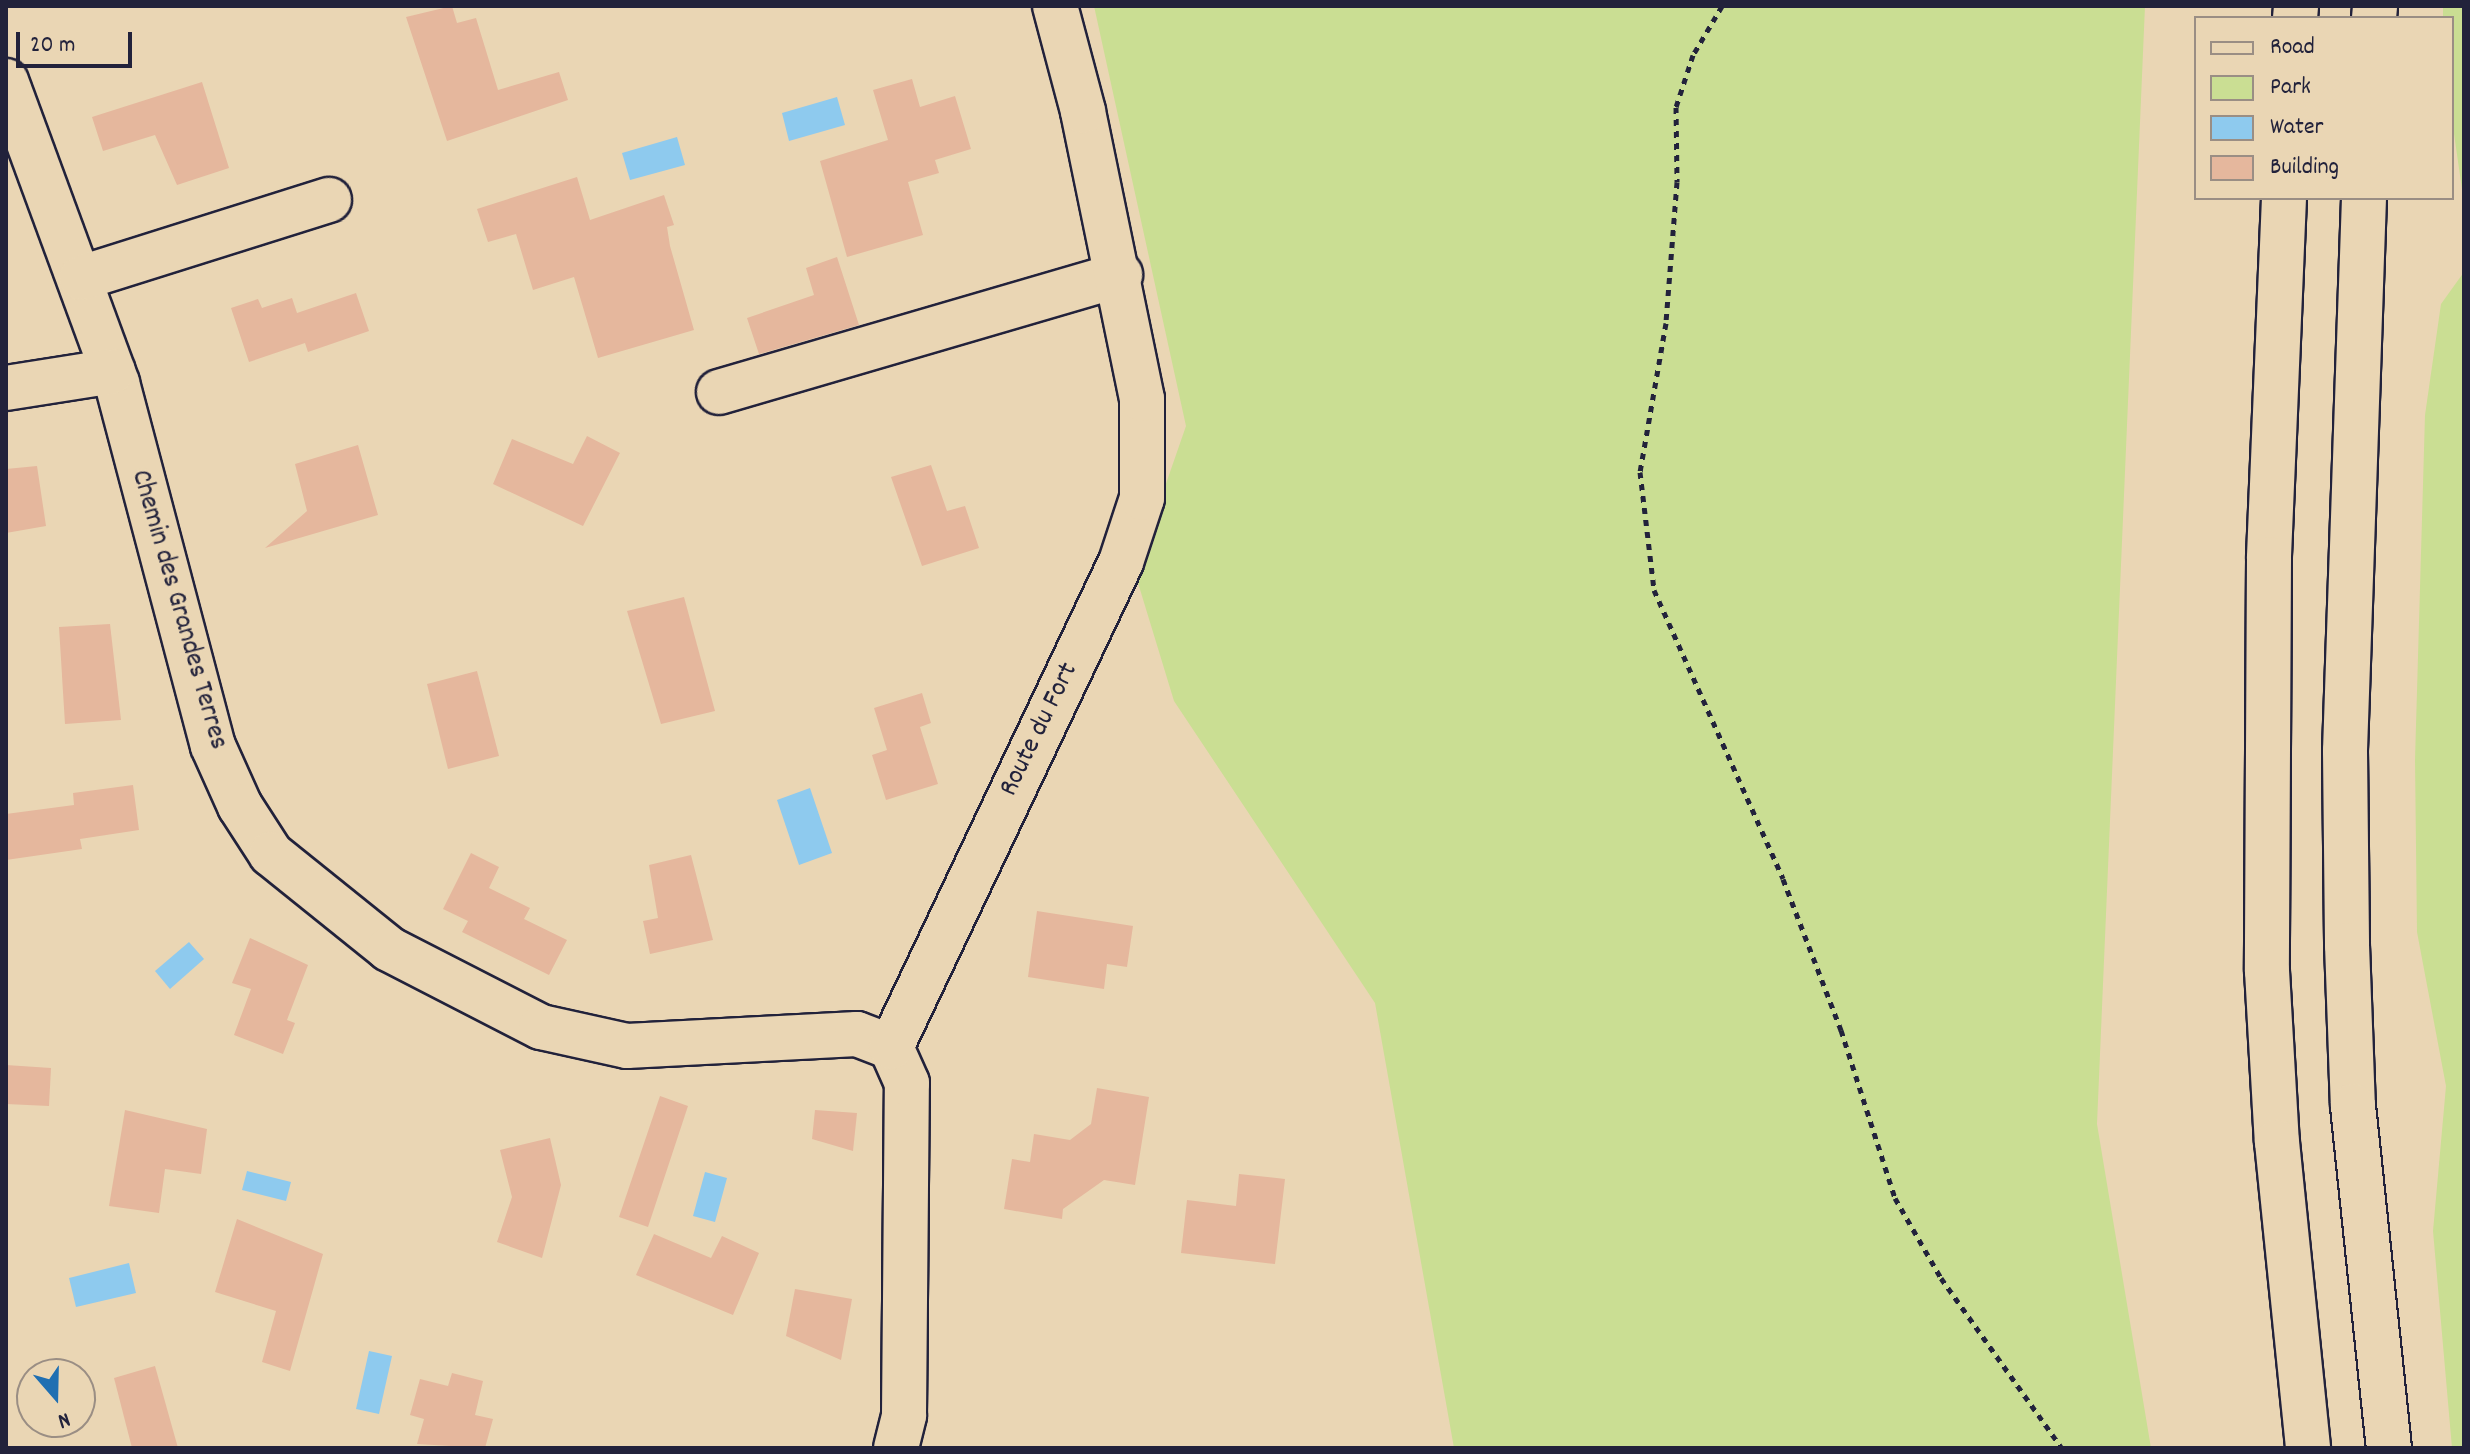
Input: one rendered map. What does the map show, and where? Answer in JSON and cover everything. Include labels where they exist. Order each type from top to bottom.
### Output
[{"type":"main road","name":"Route du Fort","points":[[891,1047],[1121,562],[1142,498],[1142,399],[1120,275],[1055,6]]},
{"type":"main road","name":"Chemin des Grandes Terres","points":[[6,81],[113,371],[213,746],[240,806],[271,854],[314,893],[389,949],[541,1027],[627,1046],[857,1034],[891,1047]]},
{"type":"main road","points":[[81,278],[329,200]]},
{"type":"main road","points":[[2284,200],[2268,574],[2267,971],[2278,1157],[2308,1448]]},
{"type":"main road","points":[[2364,200],[2346,704],[2347,945],[2353,1106],[2389,1448]]},
{"type":"main road","points":[[719,392],[1120,275]]},
{"type":"main road","points":[[6,388],[113,371]]},
{"type":"main road","points":[[891,1047],[907,1083],[904,1415],[896,1448]]},
{"type":"path","points":[[1722,6],[1693,55],[1676,107],[1677,182],[1666,323],[1640,472],[1654,590],[1783,879],[1841,1030],[1895,1198],[1941,1278],[2062,1448]]},
{"type":"green space","points":[[1094,6],[2145,6],[2097,1124],[2151,1448],[1454,1448],[1375,1003],[1174,701],[1135,573],[1186,426]]},
{"type":"green space","points":[[2443,6],[2464,6],[2464,203],[2454,134],[2454,16],[2443,16]]},
{"type":"green space","points":[[2464,272],[2464,1448],[2452,1448],[2433,1231],[2446,1086],[2417,932],[2415,760],[2425,415],[2441,304]]},
{"type":"water","points":[[837,97],[845,125],[789,141],[782,113]]},
{"type":"water","points":[[677,137],[685,165],[630,180],[622,153]]},
{"type":"water","points":[[810,788],[832,853],[799,865],[777,800]]},
{"type":"water","points":[[189,942],[204,959],[170,989],[155,971]]},
{"type":"water","points":[[247,1171],[291,1182],[286,1201],[242,1190]]},
{"type":"water","points":[[705,1172],[727,1178],[715,1222],[693,1216]]},
{"type":"water","points":[[129,1263],[136,1293],[76,1307],[69,1278]]},
{"type":"water","points":[[369,1351],[392,1356],[379,1414],[356,1409]]},
{"type":"building","points":[[452,6],[457,23],[476,18],[498,90],[559,72],[568,100],[447,141],[406,17]]},
{"type":"building","points":[[912,79],[920,107],[955,96],[971,149],[935,160],[939,173],[908,182],[923,235],[847,257],[820,161],[888,140],[873,90]]},
{"type":"building","points":[[202,82],[229,168],[177,185],[155,135],[103,151],[92,117]]},
{"type":"building","points":[[577,177],[590,220],[664,195],[674,225],[667,227],[670,246],[694,330],[598,358],[574,277],[533,290],[516,234],[488,242],[477,209]]},
{"type":"building","points":[[837,257],[859,325],[759,354],[747,318],[814,295],[806,268]]},
{"type":"building","points":[[356,293],[369,331],[308,352],[305,343],[249,362],[231,308],[258,299],[262,308],[292,298],[297,313]]},
{"type":"building","points":[[587,436],[620,453],[583,526],[493,484],[512,439],[573,464]]},
{"type":"building","points":[[358,445],[378,515],[265,548],[307,511],[295,464]]},
{"type":"building","points":[[931,465],[947,511],[965,506],[979,548],[922,566],[891,477]]},
{"type":"building","points":[[37,466],[46,526],[6,533],[6,469]]},
{"type":"building","points":[[684,597],[715,711],[661,724],[627,611]]},
{"type":"building","points":[[110,624],[121,720],[65,724],[59,627]]},
{"type":"building","points":[[477,671],[499,756],[448,769],[427,684]]},
{"type":"building","points":[[922,693],[931,723],[920,727],[938,784],[886,800],[872,755],[887,750],[874,708]]},
{"type":"building","points":[[133,785],[139,830],[80,839],[82,849],[6,860],[6,814],[74,805],[73,793]]},
{"type":"building","points":[[471,853],[499,867],[489,888],[530,908],[524,919],[567,940],[549,975],[462,932],[468,921],[443,909]]},
{"type":"building","points":[[691,855],[713,940],[650,954],[643,921],[658,918],[649,865]]},
{"type":"building","points":[[1037,911],[1133,926],[1127,967],[1107,964],[1104,989],[1028,977]]},
{"type":"building","points":[[250,938],[308,965],[287,1020],[295,1023],[283,1054],[234,1035],[251,989],[232,983]]},
{"type":"building","points":[[6,1065],[51,1068],[49,1106],[6,1104]]},
{"type":"building","points":[[1097,1088],[1149,1097],[1135,1185],[1104,1180],[1063,1209],[1062,1219],[1004,1209],[1012,1159],[1030,1162],[1034,1134],[1070,1140],[1091,1124]]},
{"type":"building","points":[[660,1096],[688,1106],[648,1227],[619,1217]]},
{"type":"building","points":[[125,1110],[207,1129],[201,1174],[165,1169],[159,1213],[109,1206]]},
{"type":"building","points":[[815,1110],[857,1113],[853,1151],[812,1139]]},
{"type":"building","points":[[550,1138],[561,1185],[542,1258],[497,1242],[512,1197],[500,1150]]},
{"type":"building","points":[[1239,1174],[1285,1179],[1275,1264],[1181,1253],[1187,1200],[1236,1206]]},
{"type":"building","points":[[237,1219],[323,1254],[290,1371],[262,1362],[276,1311],[215,1292]]},
{"type":"building","points":[[654,1234],[711,1258],[722,1236],[759,1253],[733,1315],[636,1275]]},
{"type":"building","points":[[795,1289],[852,1299],[841,1360],[786,1336]]},
{"type":"building","points":[[155,1366],[178,1448],[132,1448],[114,1378]]},
{"type":"building","points":[[452,1373],[483,1381],[475,1415],[493,1419],[485,1448],[417,1444],[424,1419],[410,1415],[420,1379],[448,1386]]}]
